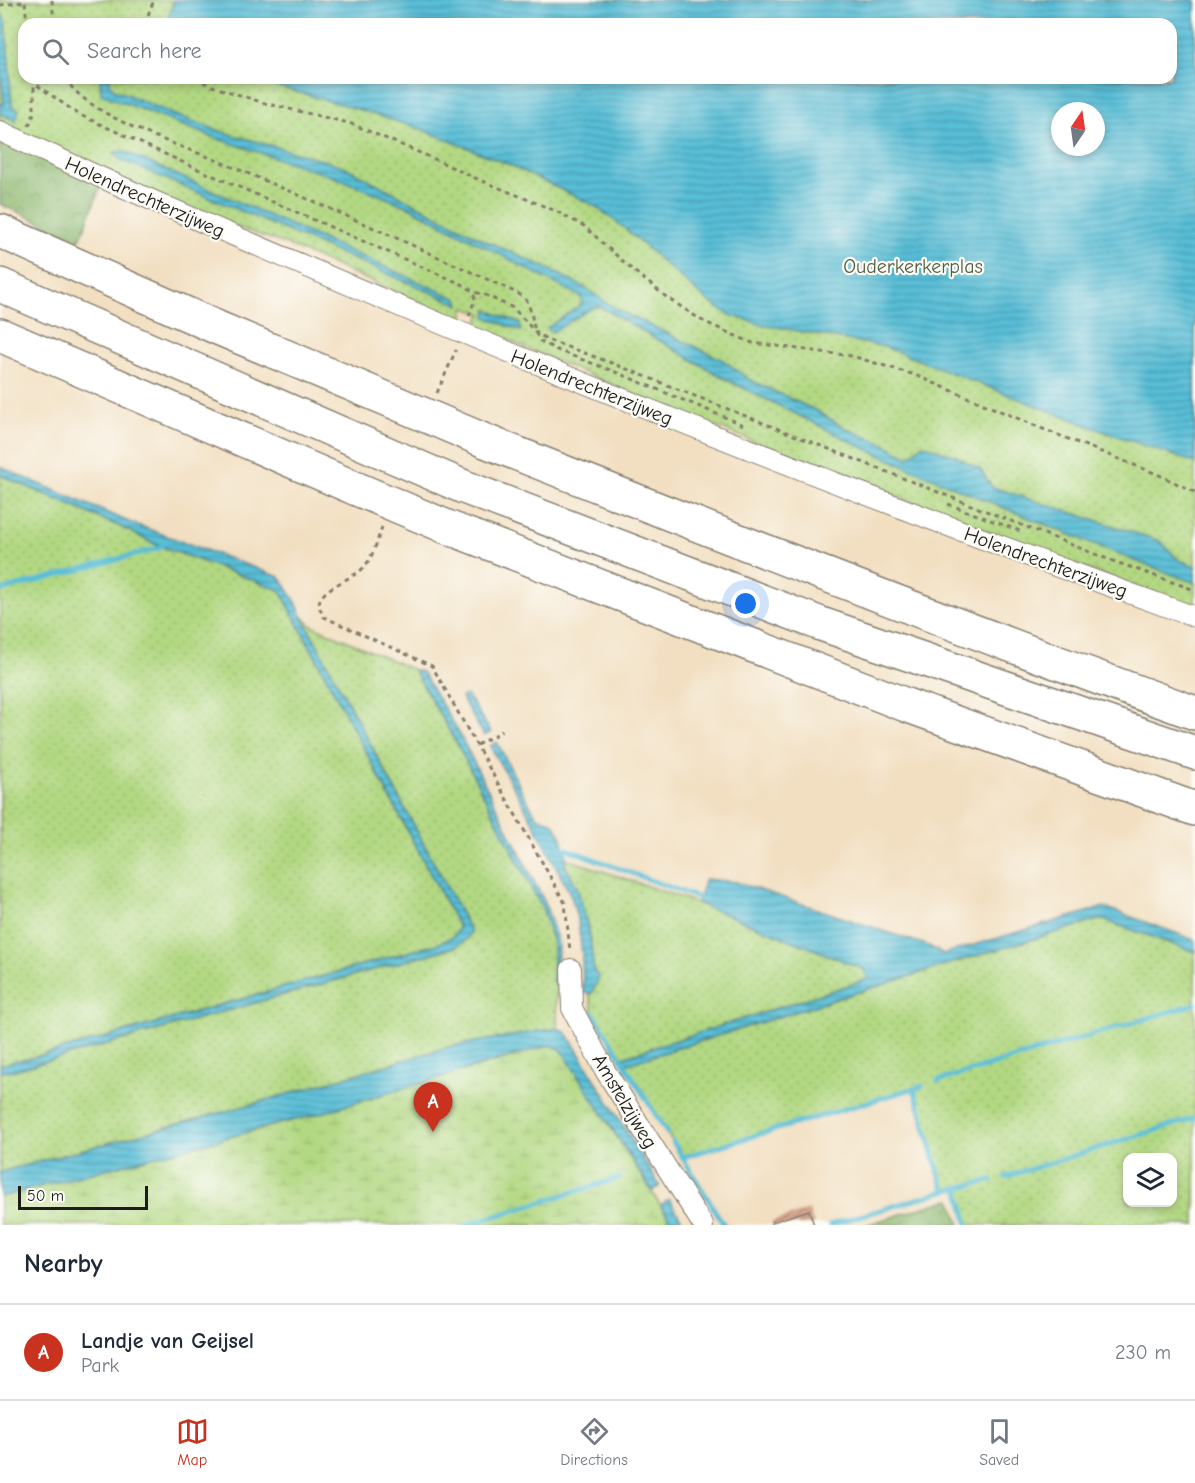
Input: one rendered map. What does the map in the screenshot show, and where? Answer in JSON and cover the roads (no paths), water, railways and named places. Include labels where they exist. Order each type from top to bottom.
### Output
[{"type":"highway","points":[[0,231],[218,328],[483,440],[717,534],[1195,713]]},
{"type":"highway","points":[[0,285],[464,487],[821,624],[1195,753]]},
{"type":"highway","points":[[0,335],[447,527],[906,705],[1195,809]]},
{"type":"street","name":"Holendrechterzijweg","points":[[0,131],[245,241],[463,334],[723,439],[1053,566],[1195,617]]},
{"type":"street","name":"Amstelzijweg","points":[[571,969],[572,1008],[606,1072],[703,1225]]},
{"type":"water","name":"Ouderkerkerplas","points":[[174,0],[1195,0],[1195,463],[1094,428],[885,347],[760,324],[730,315],[706,300],[623,227],[593,205],[510,165],[421,129],[268,84],[1177,84],[1177,18],[169,18],[169,15]]},
{"type":"water","points":[[0,14],[6,24],[12,106],[19,109],[16,121],[0,114],[0,103],[4,105],[0,64]]},
{"type":"water","points":[[100,84],[111,84],[112,88],[175,115],[226,133],[343,166],[484,240],[551,270],[585,288],[618,310],[723,360],[750,380],[815,410],[847,429],[909,457],[923,444],[956,456],[980,469],[992,487],[1160,541],[1179,560],[1195,566],[1195,583],[987,501],[868,450],[729,381],[599,306],[590,309],[553,332],[547,328],[582,304],[581,297],[409,207],[334,177],[212,137],[101,94]]},
{"type":"water","points":[[123,151],[458,299],[460,305],[119,159],[114,152]]},
{"type":"water","points":[[487,310],[520,323],[521,331],[486,317]]},
{"type":"water","points":[[0,467],[129,522],[280,577],[296,602],[471,932],[465,941],[455,947],[0,1073],[0,1065],[43,1055],[440,943],[454,936],[459,928],[280,590],[155,544],[0,475]]},
{"type":"water","points":[[414,670],[422,672],[458,731],[545,903],[558,942],[557,983],[553,983],[553,943],[543,910],[457,744]]},
{"type":"water","points":[[467,695],[491,732],[484,736],[461,697]]},
{"type":"water","points":[[497,742],[537,817],[554,823],[562,838],[567,859],[564,863],[577,887],[590,936],[594,971],[599,978],[592,993],[583,993],[582,954],[578,922],[571,896],[537,829],[490,746]]},
{"type":"water","points":[[705,879],[736,882],[929,946],[943,954],[1104,907],[1195,940],[1195,952],[1101,919],[624,1065],[620,1058],[868,979],[864,969],[697,903]]},
{"type":"water","points":[[558,1028],[567,1033],[660,1186],[652,1191],[561,1049],[550,1045],[321,1113],[0,1197],[0,1172],[260,1102],[452,1046]]},
{"type":"water","points":[[669,1199],[685,1225],[673,1225],[661,1205]]},
{"type":"waterway","points":[[0,591],[159,548],[164,543]]},
{"type":"waterway","points":[[559,846],[704,900]]},
{"type":"waterway","points":[[938,1081],[1195,1004]]},
{"type":"waterway","points":[[593,1013],[667,1133]]},
{"type":"waterway","points":[[683,1157],[922,1086]]},
{"type":"waterway","points":[[914,1089],[944,1191]]},
{"type":"waterway","points":[[1005,1177],[1195,1118]]},
{"type":"waterway","points":[[673,1142],[724,1225]]},
{"type":"waterway","points":[[466,1225],[619,1178]]},
{"type":"waterway","points":[[830,1225],[944,1191],[992,1180]]},
{"type":"waterway","points":[[958,1188],[968,1225]]},
{"type":"place","name":"Landje van Geijsel","points":[[433,1132]]}]
